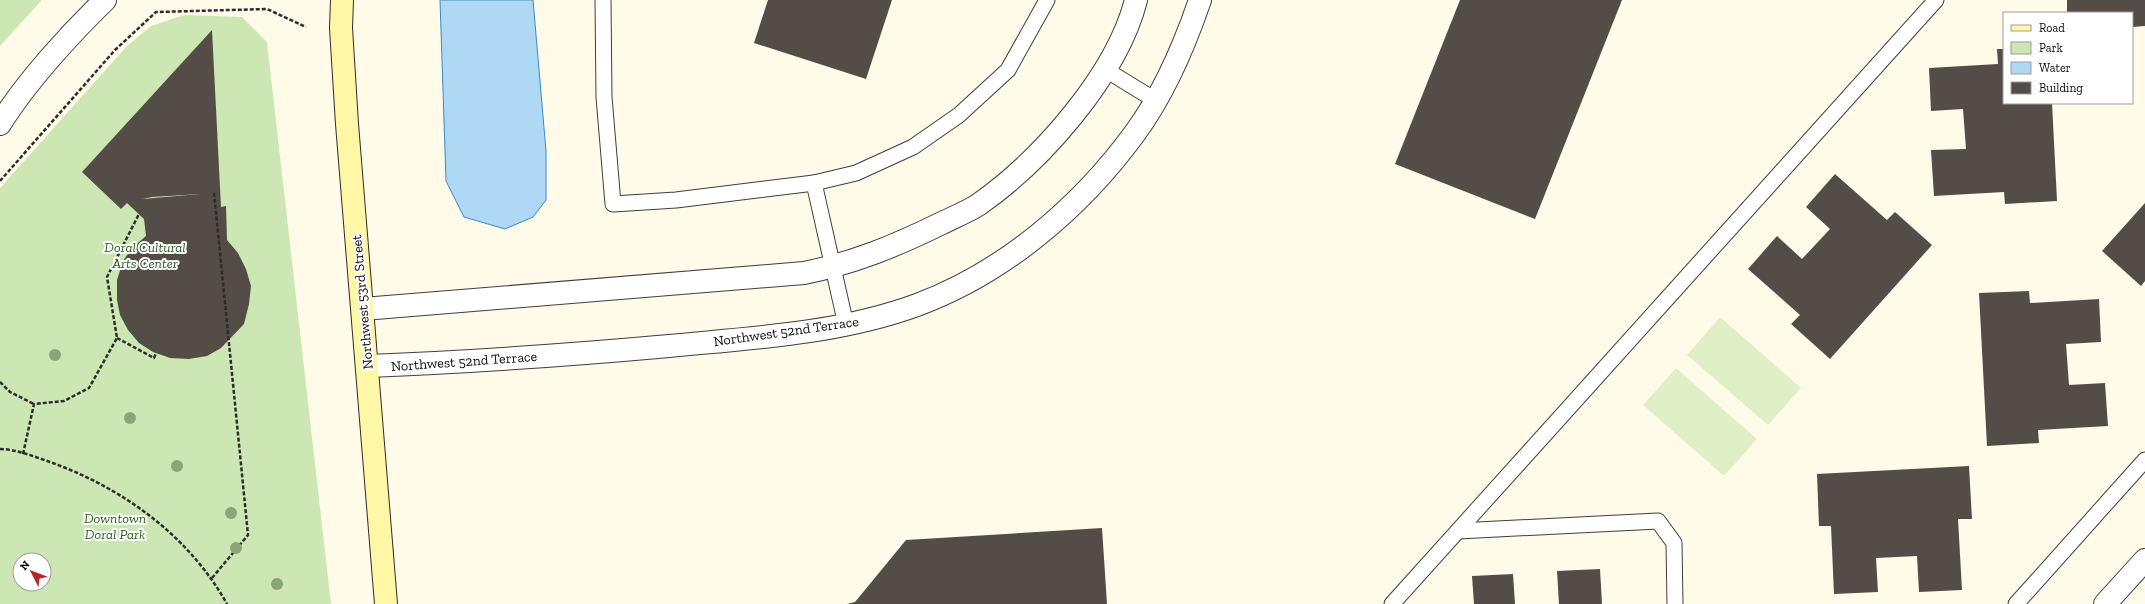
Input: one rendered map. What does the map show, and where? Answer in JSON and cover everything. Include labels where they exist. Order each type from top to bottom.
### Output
[{"type":"street","points":[[0,124],[7,108],[88,16],[106,0]]},
{"type":"street","name":"Northwest 53rd Street","points":[[342,0],[341,28],[346,108],[386,604]]},
{"type":"street","points":[[363,309],[804,273],[833,267],[895,246],[977,205],[1031,161],[1073,113],[1106,70],[1132,20],[1136,0]]},
{"type":"street","name":"Northwest 52nd Terrace","points":[[368,366],[634,349],[759,337],[846,325],[915,306],[956,289],[1009,258],[1048,227],[1097,178],[1136,132],[1185,44],[1200,0]]},
{"type":"street","points":[[2106,604],[2145,560]]},
{"type":"lane","points":[[603,0],[604,97],[613,204],[676,200],[814,183],[856,173],[913,147],[959,115],[1008,70],[1047,0]]},
{"type":"lane","points":[[1392,604],[1936,0]]},
{"type":"lane","points":[[1106,70],[1155,100]]},
{"type":"lane","points":[[814,183],[846,325]]},
{"type":"lane","points":[[2016,604],[2145,460]]},
{"type":"lane","points":[[1458,531],[1658,521],[1674,543],[1675,604]]},
{"type":"path","points":[[0,181],[115,50],[156,12],[267,9],[306,27]]},
{"type":"path","points":[[212,578],[248,535],[214,192]]},
{"type":"path","points":[[0,382],[10,392],[34,404],[64,401],[89,388],[117,338],[107,277],[139,214]]},
{"type":"path","points":[[117,338],[154,358],[156,353]]},
{"type":"path","points":[[22,454],[34,404]]},
{"type":"path","points":[[0,449],[22,454],[76,471],[108,488],[144,511],[173,535],[212,578],[227,604]]},
{"type":"green space","points":[[0,0],[42,0],[0,46]]},
{"type":"green space","name":"Doral Cultural Arts Center","points":[[184,15],[242,17],[267,42],[331,604],[0,604],[0,188],[126,47],[151,26]]},
{"type":"green space","points":[[1720,317],[1801,388],[1768,425],[1687,355]]},
{"type":"green space","points":[[1676,368],[1757,439],[1724,476],[1643,405]]},
{"type":"water","points":[[440,0],[533,0],[546,151],[546,200],[533,217],[505,229],[464,217],[446,181]]},
{"type":"building","points":[[768,0],[892,0],[866,79],[754,43]]},
{"type":"building","points":[[1460,0],[1622,0],[1535,219],[1395,164]]},
{"type":"building","points":[[2067,0],[2145,0],[2145,26],[2133,27],[2133,12],[2067,12]]},
{"type":"building","points":[[212,30],[221,207],[226,206],[227,240],[238,253],[246,269],[251,286],[249,304],[244,324],[221,348],[207,356],[189,359],[170,358],[153,352],[139,343],[128,330],[120,315],[117,300],[117,280],[123,261],[132,248],[146,236],[144,219],[127,203],[121,209],[82,172]],"holes":[[[200,194],[142,199],[152,197]]]},
{"type":"building","points":[[1997,49],[2003,49],[2003,104],[2052,104],[2057,201],[2005,204],[2004,192],[1934,196],[1931,150],[1966,149],[1963,109],[1931,111],[1929,68],[1998,64]]},
{"type":"building","points":[[1835,174],[1887,220],[1895,212],[1932,245],[1830,359],[1791,324],[1800,315],[1748,269],[1777,236],[1802,259],[1830,229],[1806,207]]},
{"type":"building","points":[[2145,203],[2145,281],[2141,286],[2102,251]]},
{"type":"building","points":[[2029,291],[2030,303],[2099,299],[2101,342],[2066,344],[2069,385],[2105,383],[2108,426],[2038,430],[2039,443],[1987,446],[1979,293]]},
{"type":"building","points":[[1969,466],[1972,519],[1958,519],[1962,590],[1919,592],[1917,556],[1876,558],[1878,592],[1834,594],[1831,526],[1819,526],[1817,474]]},
{"type":"building","points":[[1102,528],[1107,604],[847,604],[855,602],[906,540]]},
{"type":"building","points":[[1600,569],[1602,604],[1559,604],[1557,571]]},
{"type":"building","points":[[1513,574],[1515,604],[1474,604],[1472,576]]},
{"type":"park label","name":"Downtown Doral Park","points":[[115,526]]}]
